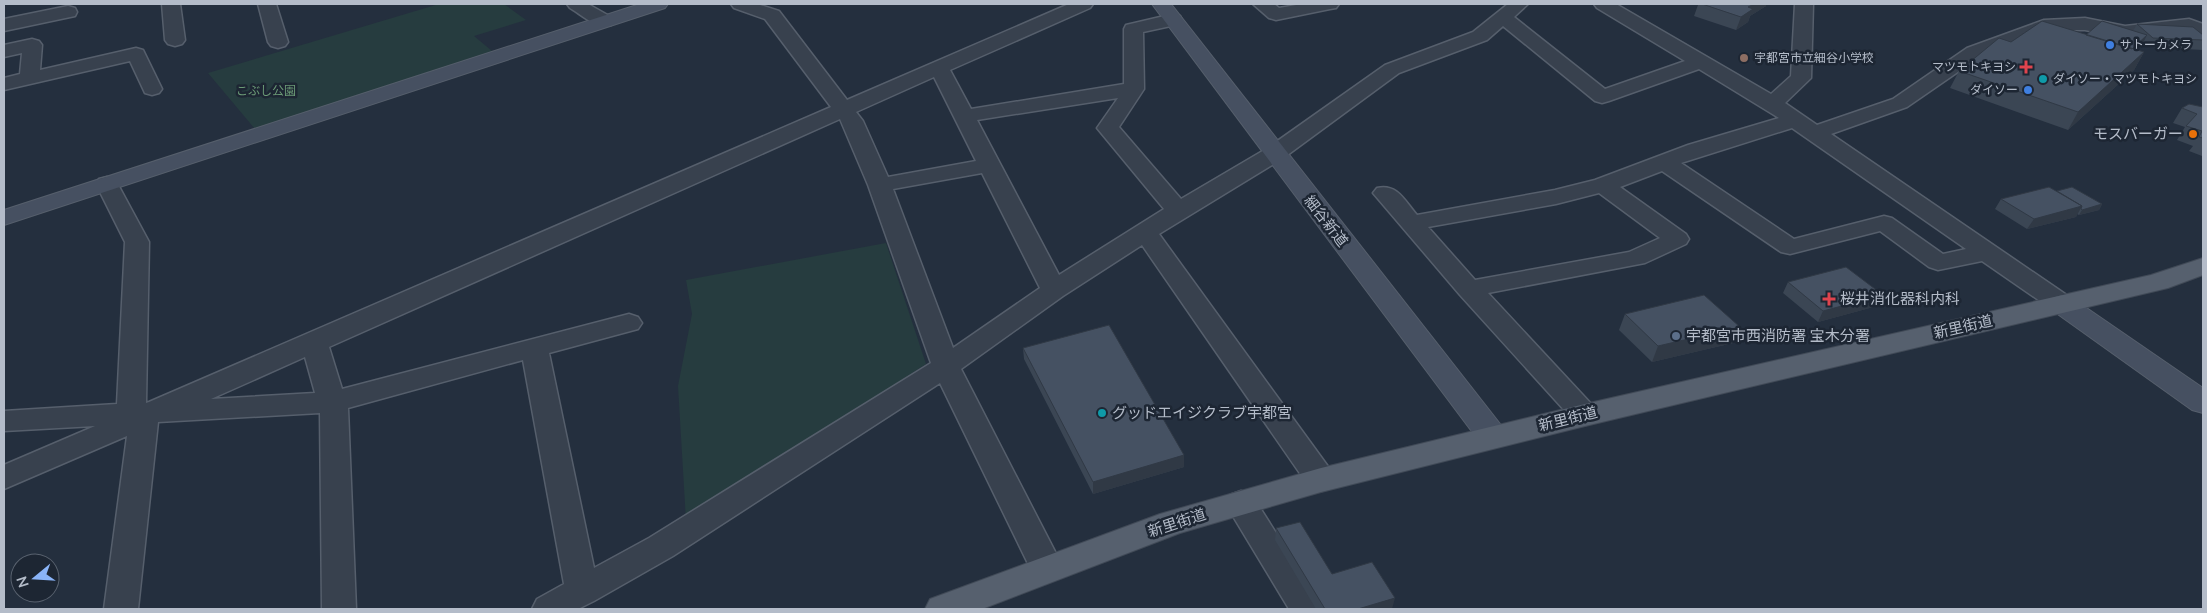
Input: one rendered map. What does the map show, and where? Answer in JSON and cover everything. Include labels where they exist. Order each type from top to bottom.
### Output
[{"type":"main road","name":"新里街道","points":[[944,609],[1172,523],[1321,480],[1585,415],[2158,282],[2203,266]]},
{"type":"street","points":[[172,4],[175,40]]},
{"type":"street","points":[[267,4],[278,42]]},
{"type":"street","points":[[576,4],[604,21]]},
{"type":"street","points":[[4,218],[658,4]]},
{"type":"street","points":[[740,4],[772,15],[852,121],[880,185],[946,366],[1047,569]]},
{"type":"street","points":[[4,478],[143,414],[314,343],[1084,4]]},
{"type":"street","points":[[1262,4],[1276,14],[1330,4]]},
{"type":"street","points":[[1604,4],[1772,104],[1988,252],[2203,403]]},
{"type":"street","points":[[1772,104],[1801,78],[1804,4]]},
{"type":"street","points":[[549,609],[661,547],[946,366],[1054,290],[1178,211],[1274,154],[1392,69],[1480,36],[1511,10],[1602,97],[1701,62]]},
{"type":"street","points":[[4,26],[68,12]]},
{"type":"street","points":[[1167,12],[1133,29],[1134,89],[1108,128],[1178,211]]},
{"type":"street","name":"細谷新道","points":[[1167,12],[1493,438]]},
{"type":"street","points":[[1814,133],[1900,103],[1974,52],[2051,24],[2085,24],[2125,32],[2189,26],[2203,30]]},
{"type":"street","points":[[4,51],[32,45],[30,78]]},
{"type":"street","points":[[4,84],[136,54],[152,89]]},
{"type":"street","points":[[939,68],[1054,290]]},
{"type":"street","points":[[965,116],[1134,89]]},
{"type":"street","points":[[1411,223],[1556,197],[1602,185],[1738,136],[1795,120]]},
{"type":"street","points":[[1664,162],[1790,247],[1884,223],[1938,262],[1988,252]]},
{"type":"street","points":[[880,185],[988,165]]},
{"type":"street","points":[[107,184],[137,242],[143,414],[121,609]]},
{"type":"street","points":[[1469,289],[1636,258],[1677,239],[1602,185]]},
{"type":"street","points":[[1385,193],[1469,289],[1585,415]]},
{"type":"street","points":[[1146,233],[1321,480]]},
{"type":"street","points":[[4,421],[332,402],[629,323]]},
{"type":"street","points":[[314,343],[335,412],[339,609]]},
{"type":"street","points":[[534,348],[582,591]]},
{"type":"street","points":[[1241,503],[1306,609]]},
{"type":"green space","name":"こぶし公園","points":[[439,4],[504,4],[526,20],[474,36],[492,51],[255,129],[208,73]]},
{"type":"green space","points":[[886,243],[926,364],[686,521],[678,386],[692,314],[686,280]]},
{"type":"building","points":[[1702,4],[1754,4],[1748,7],[1753,9],[1741,17]]},
{"type":"building","name":"ダイソー・マツモトキヨシ","points":[[2042,21],[2144,52],[2078,112],[1959,71],[1999,38],[2011,42]]},
{"type":"building","points":[[2102,21],[2147,35],[2132,49],[2086,35]]},
{"type":"building","points":[[2137,24],[2193,27],[2203,35],[2203,40],[2153,38]]},
{"type":"building","points":[[2189,104],[2203,107],[2203,138],[2199,137],[2202,131],[2186,126],[2197,114],[2182,108]]},
{"type":"building","points":[[2049,187],[2082,206],[2034,219],[2001,199]]},
{"type":"building","points":[[2072,187],[2102,204],[2082,210],[2082,206],[2057,191]]},
{"type":"building","points":[[1846,267],[1883,295],[1823,311],[1788,282]]},
{"type":"building","points":[[1704,295],[1740,327],[1658,346],[1625,314]]},
{"type":"building","name":"グッドエイジクラブ宇都宮","points":[[1109,325],[1184,455],[1093,482],[1023,348]]},
{"type":"building","points":[[1300,522],[1332,574],[1372,562],[1395,598],[1358,609],[1325,609],[1276,528]]},
{"type":"place","name":"サトーカメラ","points":[[2110,45]]},
{"type":"place","name":"宇都宮市立細谷小学校","points":[[1744,58]]},
{"type":"place","name":"マツモトキヨシ","points":[[2026,67]]},
{"type":"place","name":"ダイソー・マツモトキヨシ","points":[[2043,79]]},
{"type":"place","name":"ダイソー","points":[[2028,90]]},
{"type":"place","name":"モスバーガー","points":[[2193,134]]},
{"type":"place","name":"桜井消化器科内科","points":[[1829,299]]},
{"type":"place","name":"宇都宮市西消防署 宝木分署","points":[[1676,336]]},
{"type":"place","name":"グッドエイジクラブ宇都宮","points":[[1102,413]]}]
